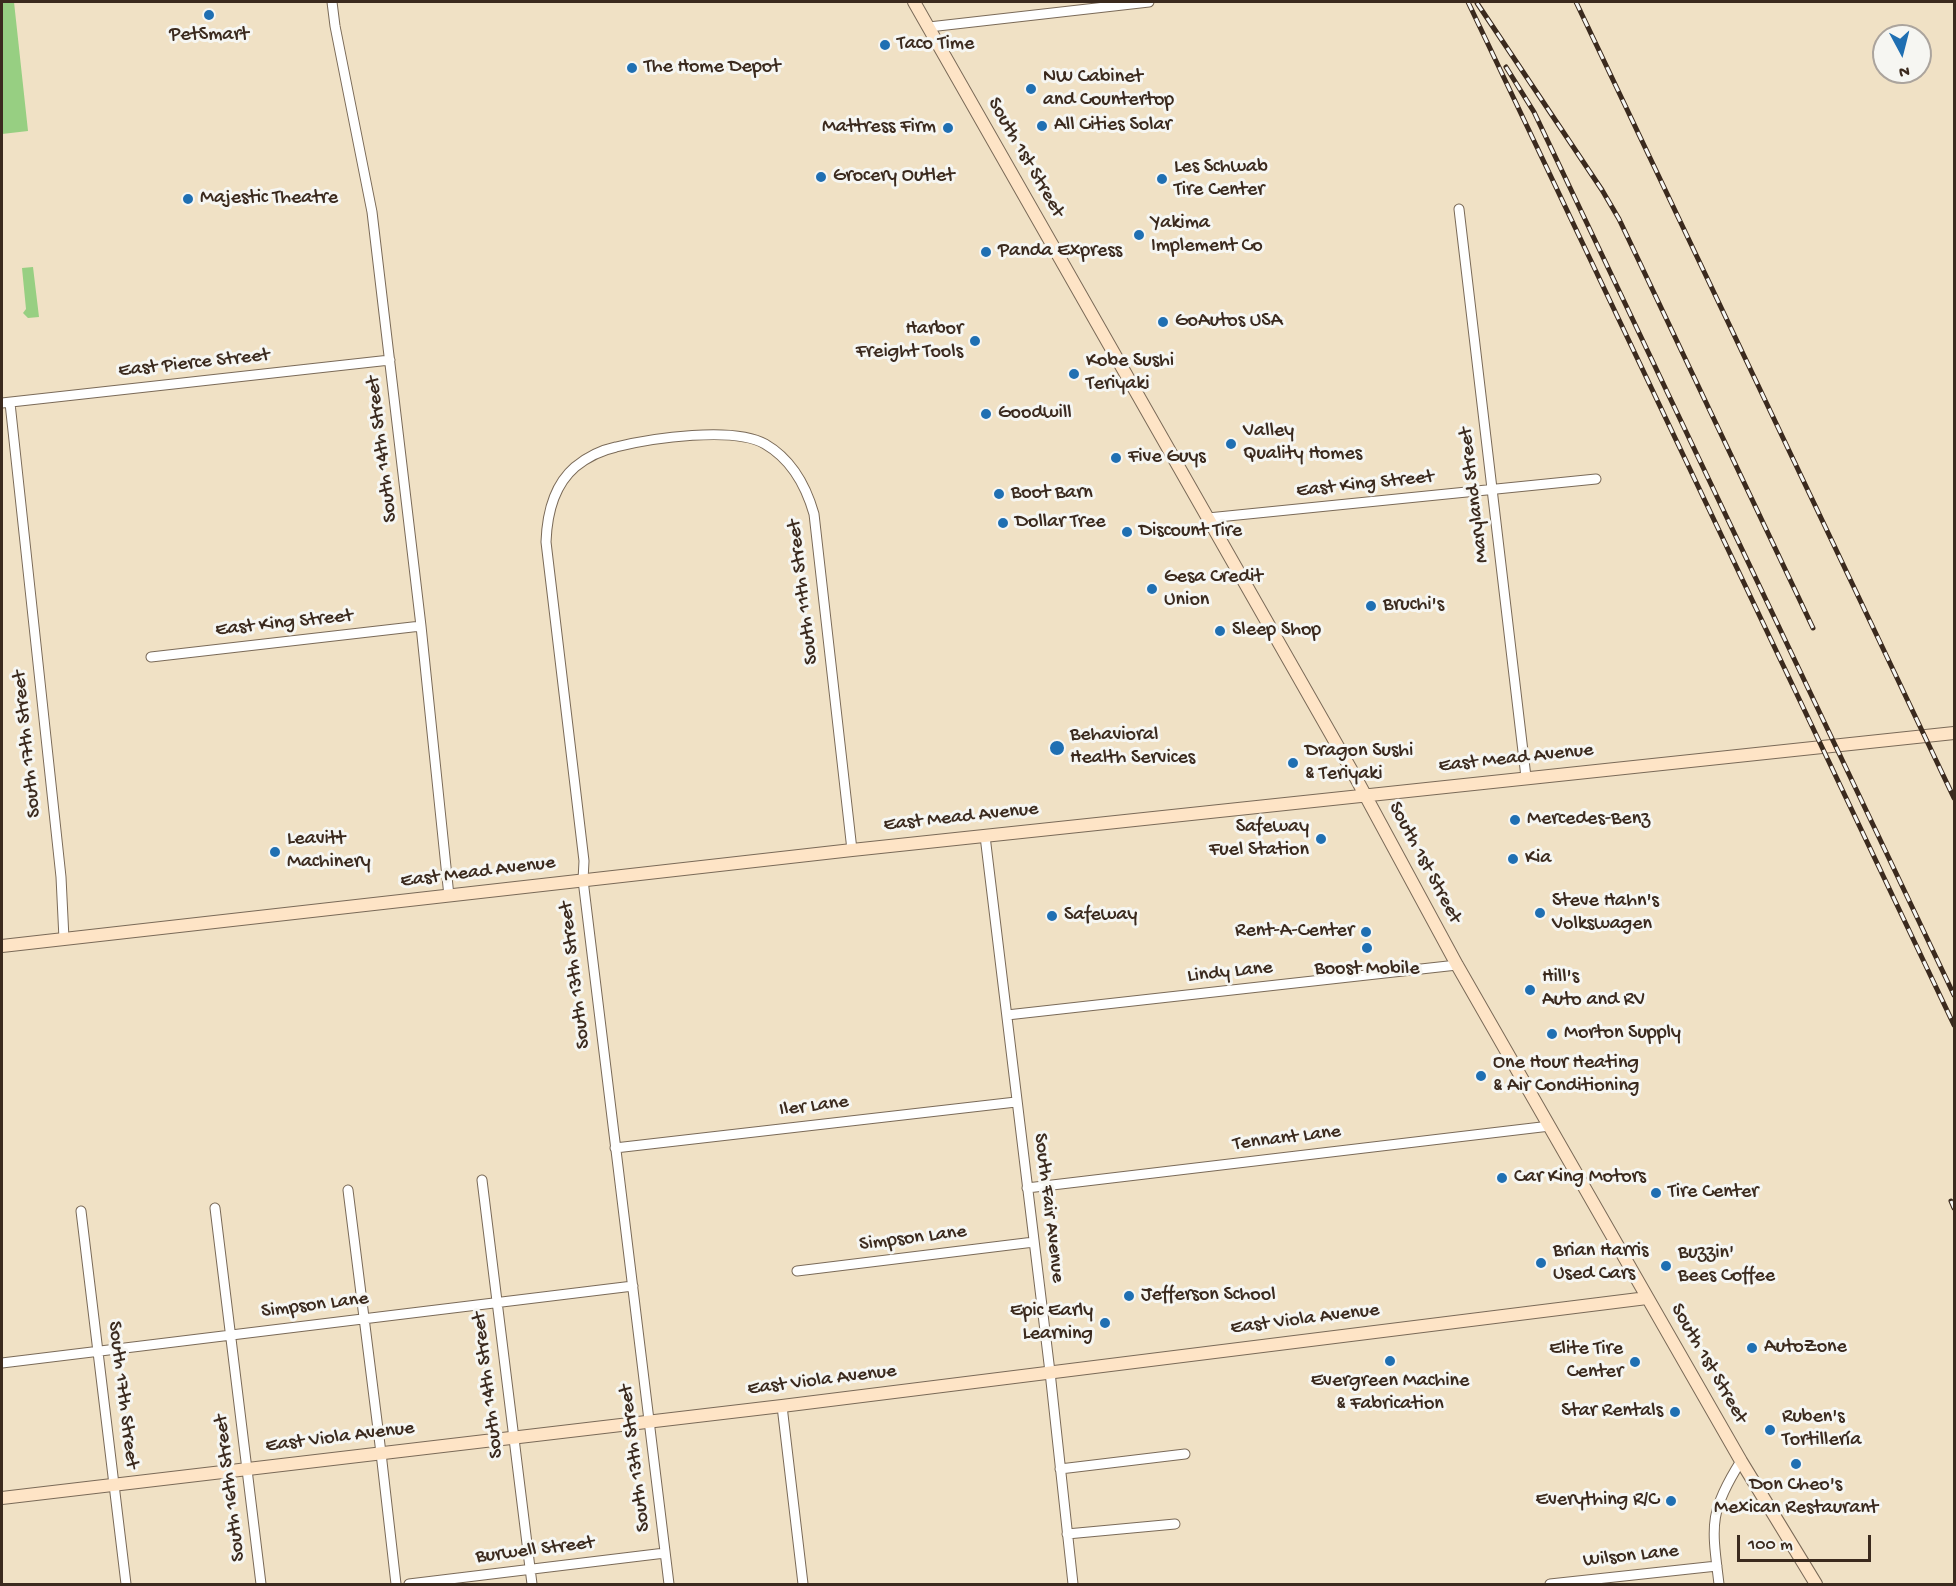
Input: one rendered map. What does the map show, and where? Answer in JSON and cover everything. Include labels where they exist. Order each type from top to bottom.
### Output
[{"type":"street","name":"South 14th Street","points":[[332,2],[372,212],[422,626],[449,896]]},
{"type":"street","name":"South 1st Street","points":[[914,2],[1365,795],[1457,966],[1647,1298],[1816,1584]]},
{"type":"street","points":[[929,27],[1149,2]]},
{"type":"street","name":"Maryland Street","points":[[1459,209],[1526,777]]},
{"type":"street","name":"East Pierce Street","points":[[6,403],[390,360]]},
{"type":"street","name":"South 17th Street","points":[[6,403],[61,878],[64,939]]},
{"type":"street","name":"South 11th Street","points":[[668,439],[723,433],[745,436],[765,444],[786,462],[809,496],[816,532],[852,850]]},
{"type":"street","name":"South 13th Street","points":[[668,439],[615,447],[574,467],[549,507],[546,542],[584,861],[583,880],[669,1584]]},
{"type":"street","name":"East King Street","points":[[1208,518],[1596,479]]},
{"type":"street","name":"East King Street","points":[[151,657],[422,626]]},
{"type":"street","name":"East Mead Avenue","points":[[2,946],[852,850],[1954,733]]},
{"type":"street","name":"South Fair Avenue","points":[[985,836],[1050,1372],[1073,1584]]},
{"type":"street","name":"Lindy Lane","points":[[1007,1015],[1457,966]]},
{"type":"street","name":"Iler Lane","points":[[615,1148],[1016,1102]]},
{"type":"street","name":"Tennant Lane","points":[[1027,1188],[1550,1126]]},
{"type":"street","name":"South 14th Street","points":[[482,1180],[532,1584]]},
{"type":"street","points":[[348,1190],[396,1584]]},
{"type":"street","name":"South 16th Street","points":[[215,1208],[261,1584]]},
{"type":"street","name":"South 17th Street","points":[[81,1211],[126,1584]]},
{"type":"street","name":"Simpson Lane","points":[[797,1270],[1034,1242]]},
{"type":"street","name":"Simpson Lane","points":[[2,1363],[633,1286]]},
{"type":"street","name":"East Viola Avenue","points":[[2,1498],[782,1406],[1647,1298]]},
{"type":"street","points":[[782,1406],[803,1584]]},
{"type":"street","points":[[1060,1469],[1185,1454]]},
{"type":"street","points":[[1719,1584],[1713,1531],[1714,1514],[1727,1484],[1742,1461]]},
{"type":"street","points":[[1067,1534],[1175,1524]]},
{"type":"street","name":"Burwell Street","points":[[409,1584],[665,1553]]},
{"type":"street","name":"Wilson Lane","points":[[1550,1584],[1717,1566]]},
{"type":"green space","points":[[2,2],[14,2],[28,131],[2,134]]},
{"type":"green space","points":[[33,267],[39,317],[28,318],[23,313],[26,309],[22,268]]},
{"type":"railway","points":[[1468,2],[1954,1025]]},
{"type":"railway","points":[[1576,2],[1954,798]]},
{"type":"railway","points":[[1477,3],[1619,219],[1813,628]]},
{"type":"railway","points":[[1506,67],[1534,112],[1954,995]]},
{"type":"railway","points":[[1951,1201],[1954,1208]]},
{"type":"place","name":"PetSmart","points":[[209,15]]},
{"type":"place","name":"Taco Time","points":[[885,45]]},
{"type":"place","name":"The Home Depot","points":[[632,68]]},
{"type":"place","name":"NW Cabinet and Countertop","points":[[1031,89]]},
{"type":"place","name":"All Cities Solar","points":[[1042,126]]},
{"type":"place","name":"Mattress Firm","points":[[948,128]]},
{"type":"place","name":"Grocery Outlet","points":[[821,177]]},
{"type":"place","name":"Les Schwab Tire Center","points":[[1162,179]]},
{"type":"place","name":"Majestic Theatre","points":[[188,199]]},
{"type":"place","name":"Yakima Implement Co","points":[[1139,235]]},
{"type":"place","name":"Panda Express","points":[[986,252]]},
{"type":"place","name":"GoAutos USA","points":[[1163,322]]},
{"type":"place","name":"Harbor Freight Tools","points":[[975,341]]},
{"type":"place","name":"Kobe Sushi Teriyaki","points":[[1074,374]]},
{"type":"place","name":"Goodwill","points":[[986,414]]},
{"type":"place","name":"Valley Quality Homes","points":[[1231,444]]},
{"type":"place","name":"Five Guys","points":[[1116,458]]},
{"type":"place","name":"Boot Barn","points":[[999,494]]},
{"type":"place","name":"Dollar Tree","points":[[1003,523]]},
{"type":"place","name":"Discount Tire","points":[[1127,532]]},
{"type":"place","name":"Gesa Credit Union","points":[[1152,589]]},
{"type":"place","name":"Bruchi's","points":[[1371,606]]},
{"type":"place","name":"Sleep Shop","points":[[1220,631]]},
{"type":"place","name":"Behavioral Health Services","points":[[1057,748]]},
{"type":"place","name":"Dragon Sushi & Teriyaki","points":[[1293,763]]},
{"type":"place","name":"Mercedes-Benz","points":[[1515,820]]},
{"type":"place","name":"Safeway Fuel Station","points":[[1321,839]]},
{"type":"place","name":"Leavitt Machinery","points":[[275,852]]},
{"type":"place","name":"Kia","points":[[1513,859]]},
{"type":"place","name":"Steve Hahn's Volkswagen","points":[[1540,913]]},
{"type":"place","name":"Safeway","points":[[1052,916]]},
{"type":"place","name":"Rent-A-Center","points":[[1366,932]]},
{"type":"place","name":"Boost Mobile","points":[[1367,948]]},
{"type":"place","name":"Hill's Auto and RV","points":[[1530,990]]},
{"type":"place","name":"Morton Supply","points":[[1552,1034]]},
{"type":"place","name":"One Hour Heating & Air Conditioning","points":[[1481,1076]]},
{"type":"place","name":"Car King Motors","points":[[1502,1178]]},
{"type":"place","name":"Tire Center","points":[[1656,1193]]},
{"type":"place","name":"Brian Harris Used Cars","points":[[1541,1263]]},
{"type":"place","name":"Buzzin' Bees Coffee","points":[[1666,1266]]},
{"type":"place","name":"Jefferson School","points":[[1129,1296]]},
{"type":"place","name":"Epic Early Learning","points":[[1105,1323]]},
{"type":"place","name":"AutoZone","points":[[1752,1348]]},
{"type":"place","name":"Evergreen Machine & Fabrication","points":[[1390,1361]]},
{"type":"place","name":"Elite Tire Center","points":[[1635,1362]]},
{"type":"place","name":"Star Rentals","points":[[1675,1412]]},
{"type":"place","name":"Ruben's Tortillería","points":[[1770,1430]]},
{"type":"place","name":"Don Cheo's Mexican Restaurant","points":[[1796,1464]]},
{"type":"place","name":"Everything R/C","points":[[1671,1501]]}]
